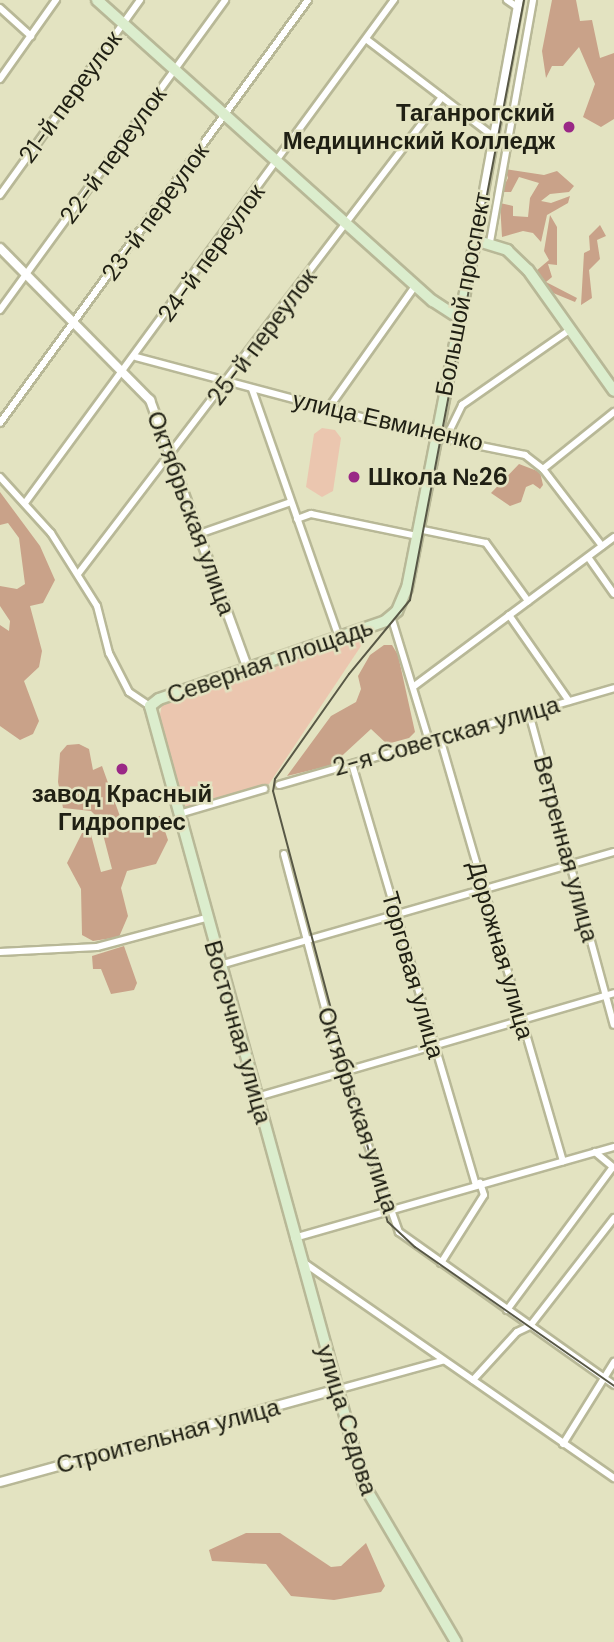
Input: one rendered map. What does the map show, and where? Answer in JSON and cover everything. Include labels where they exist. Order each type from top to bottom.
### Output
[{"type":"main road","points":[[97,0],[415,286],[459,318]]},
{"type":"main road","points":[[475,240],[490,242],[528,270],[614,391]]},
{"type":"main road","name":"Большой проспект","points":[[407,588],[441,437],[459,318],[475,240]]},
{"type":"main road","name":"Северная площадь","points":[[150,706],[159,699],[339,638],[391,616],[407,588]]},
{"type":"main road","name":"Восточная улица","points":[[150,706],[177,814],[301,1261]]},
{"type":"main road","name":"улица Седова","points":[[301,1261],[335,1390],[375,1509],[456,1642]]},
{"type":"street","points":[[0,79],[57,0]]},
{"type":"street","name":"21-й переулок","points":[[0,195],[140,0]]},
{"type":"street","name":"22-й переулок","points":[[0,310],[225,0]]},
{"type":"street","name":"23-й переулок","points":[[0,423],[308,0]]},
{"type":"street","name":"24-й переулок","points":[[25,503],[125,372],[394,0]]},
{"type":"street","points":[[507,0],[518,3]]},
{"type":"street","name":"Большой проспект","points":[[490,242],[533,0]]},
{"type":"street","name":"Большой проспект","points":[[475,240],[518,3]]},
{"type":"street","points":[[0,8],[31,36]]},
{"type":"street","points":[[366,39],[493,136]]},
{"type":"street","name":"25-й переулок","points":[[78,575],[171,457],[442,97]]},
{"type":"street","name":"Октябрьская улица","points":[[0,248],[150,400],[248,669]]},
{"type":"street","points":[[328,409],[415,286]]},
{"type":"street","points":[[441,437],[463,405],[571,329]]},
{"type":"street","name":"улица Евминенко","points":[[136,357],[229,380],[252,389],[328,409],[441,437],[511,450],[543,469],[602,546]]},
{"type":"street","points":[[252,389],[339,638]]},
{"type":"street","points":[[543,469],[614,412]]},
{"type":"street","points":[[0,477],[25,503],[78,575],[97,606],[108,653],[129,692],[150,706]]},
{"type":"street","points":[[199,534],[291,502]]},
{"type":"street","points":[[297,519],[311,514],[486,543],[528,601]]},
{"type":"street","points":[[413,687],[614,537]]},
{"type":"street","points":[[588,556],[614,594]]},
{"type":"street","points":[[509,615],[569,701]]},
{"type":"street","name":"Северная площадь","points":[[391,616],[429,741]]},
{"type":"street","name":"2-я Советская улица","points":[[279,785],[614,688]]},
{"type":"street","name":"Ветренная улица","points":[[529,713],[614,1026]]},
{"type":"street","name":"Дорожная улица","points":[[440,738],[563,1161]]},
{"type":"street","name":"Торговая улица","points":[[352,764],[433,1046],[478,1184]]},
{"type":"street","points":[[177,814],[264,789]]},
{"type":"street","points":[[219,965],[614,852]]},
{"type":"street","name":"Октябрьская улица","points":[[284,854],[342,1072],[399,1232],[614,1385]]},
{"type":"street","points":[[0,952],[97,947],[206,918]]},
{"type":"street","points":[[257,1097],[614,993]]},
{"type":"street","points":[[294,1238],[390,1208],[614,1146]]},
{"type":"street","points":[[508,1310],[614,1167],[595,1152]]},
{"type":"street","points":[[441,1263],[484,1195],[478,1184]]},
{"type":"street","points":[[473,1380],[517,1332],[530,1326],[614,1218]]},
{"type":"street","points":[[301,1261],[614,1478]]},
{"type":"street","points":[[335,1390],[442,1361]]},
{"type":"street","points":[[562,1444],[614,1362]]},
{"type":"street","name":"Строительная улица","points":[[0,1482],[335,1390]]},
{"type":"shaded area","points":[[552,0],[576,0],[580,21],[592,20],[600,58],[614,53],[614,119],[601,127],[583,117],[595,84],[579,47],[563,66],[552,66],[546,78],[542,51]]},
{"type":"shaded area","points":[[505,169],[544,175],[557,171],[574,186],[569,192],[550,194],[541,201],[551,203],[570,196],[568,203],[547,215],[541,242],[533,233],[523,231],[502,237],[500,203],[513,206],[513,216],[528,217],[530,198],[539,183],[519,177],[511,192],[501,192],[508,178]]},
{"type":"shaded area","points":[[550,215],[557,227],[557,265],[548,264],[552,277],[546,282],[577,298],[575,302],[541,288],[536,271],[549,260],[544,251]]},
{"type":"shaded area","points":[[600,225],[606,236],[597,240],[600,259],[589,270],[592,298],[581,305],[584,253],[590,250],[589,236]]},
{"type":"shaded area","points":[[322,428],[335,430],[341,438],[333,491],[322,497],[306,487],[314,434]]},
{"type":"shaded area","points":[[519,464],[540,472],[543,485],[540,489],[533,484],[526,487],[521,502],[510,506],[491,493]]},
{"type":"shaded area","points":[[0,492],[40,546],[55,580],[43,603],[30,606],[42,651],[39,667],[24,681],[39,721],[33,734],[20,740],[0,726],[0,625],[9,631],[10,621],[0,606],[0,586],[17,589],[25,584],[19,538],[8,523],[0,525]]},
{"type":"shaded area","points":[[371,631],[269,784],[182,810],[159,719],[163,700]]},
{"type":"shaded area","points":[[384,645],[392,645],[398,655],[415,732],[409,738],[387,744],[371,729],[332,765],[287,776],[331,716],[356,702],[361,689],[358,676],[370,655]]},
{"type":"shaded area","points":[[79,744],[89,749],[93,770],[102,766],[122,822],[160,816],[168,840],[156,864],[127,871],[121,888],[128,916],[119,937],[93,941],[82,935],[81,889],[67,863],[82,833],[90,831],[101,872],[112,869],[99,819],[91,811],[63,808],[58,782],[60,753],[67,745]]},
{"type":"shaded area","points":[[124,946],[137,983],[134,990],[111,994],[101,969],[93,969],[92,956]]},
{"type":"shaded area","points":[[246,1533],[280,1533],[331,1567],[341,1566],[366,1543],[385,1586],[381,1592],[334,1600],[291,1596],[266,1564],[212,1561],[209,1550]]},
{"type":"tram line","points":[[524,0],[410,600],[349,674],[275,779],[273,791],[388,1222],[415,1247],[614,1386]]},
{"type":"place","name":"Таганрогский Медицинский Колледж","points":[[569,127]]},
{"type":"place","name":"Школа №26","points":[[354,477]]},
{"type":"place","name":"завод Красный Гидропрес","points":[[122,769]]}]
